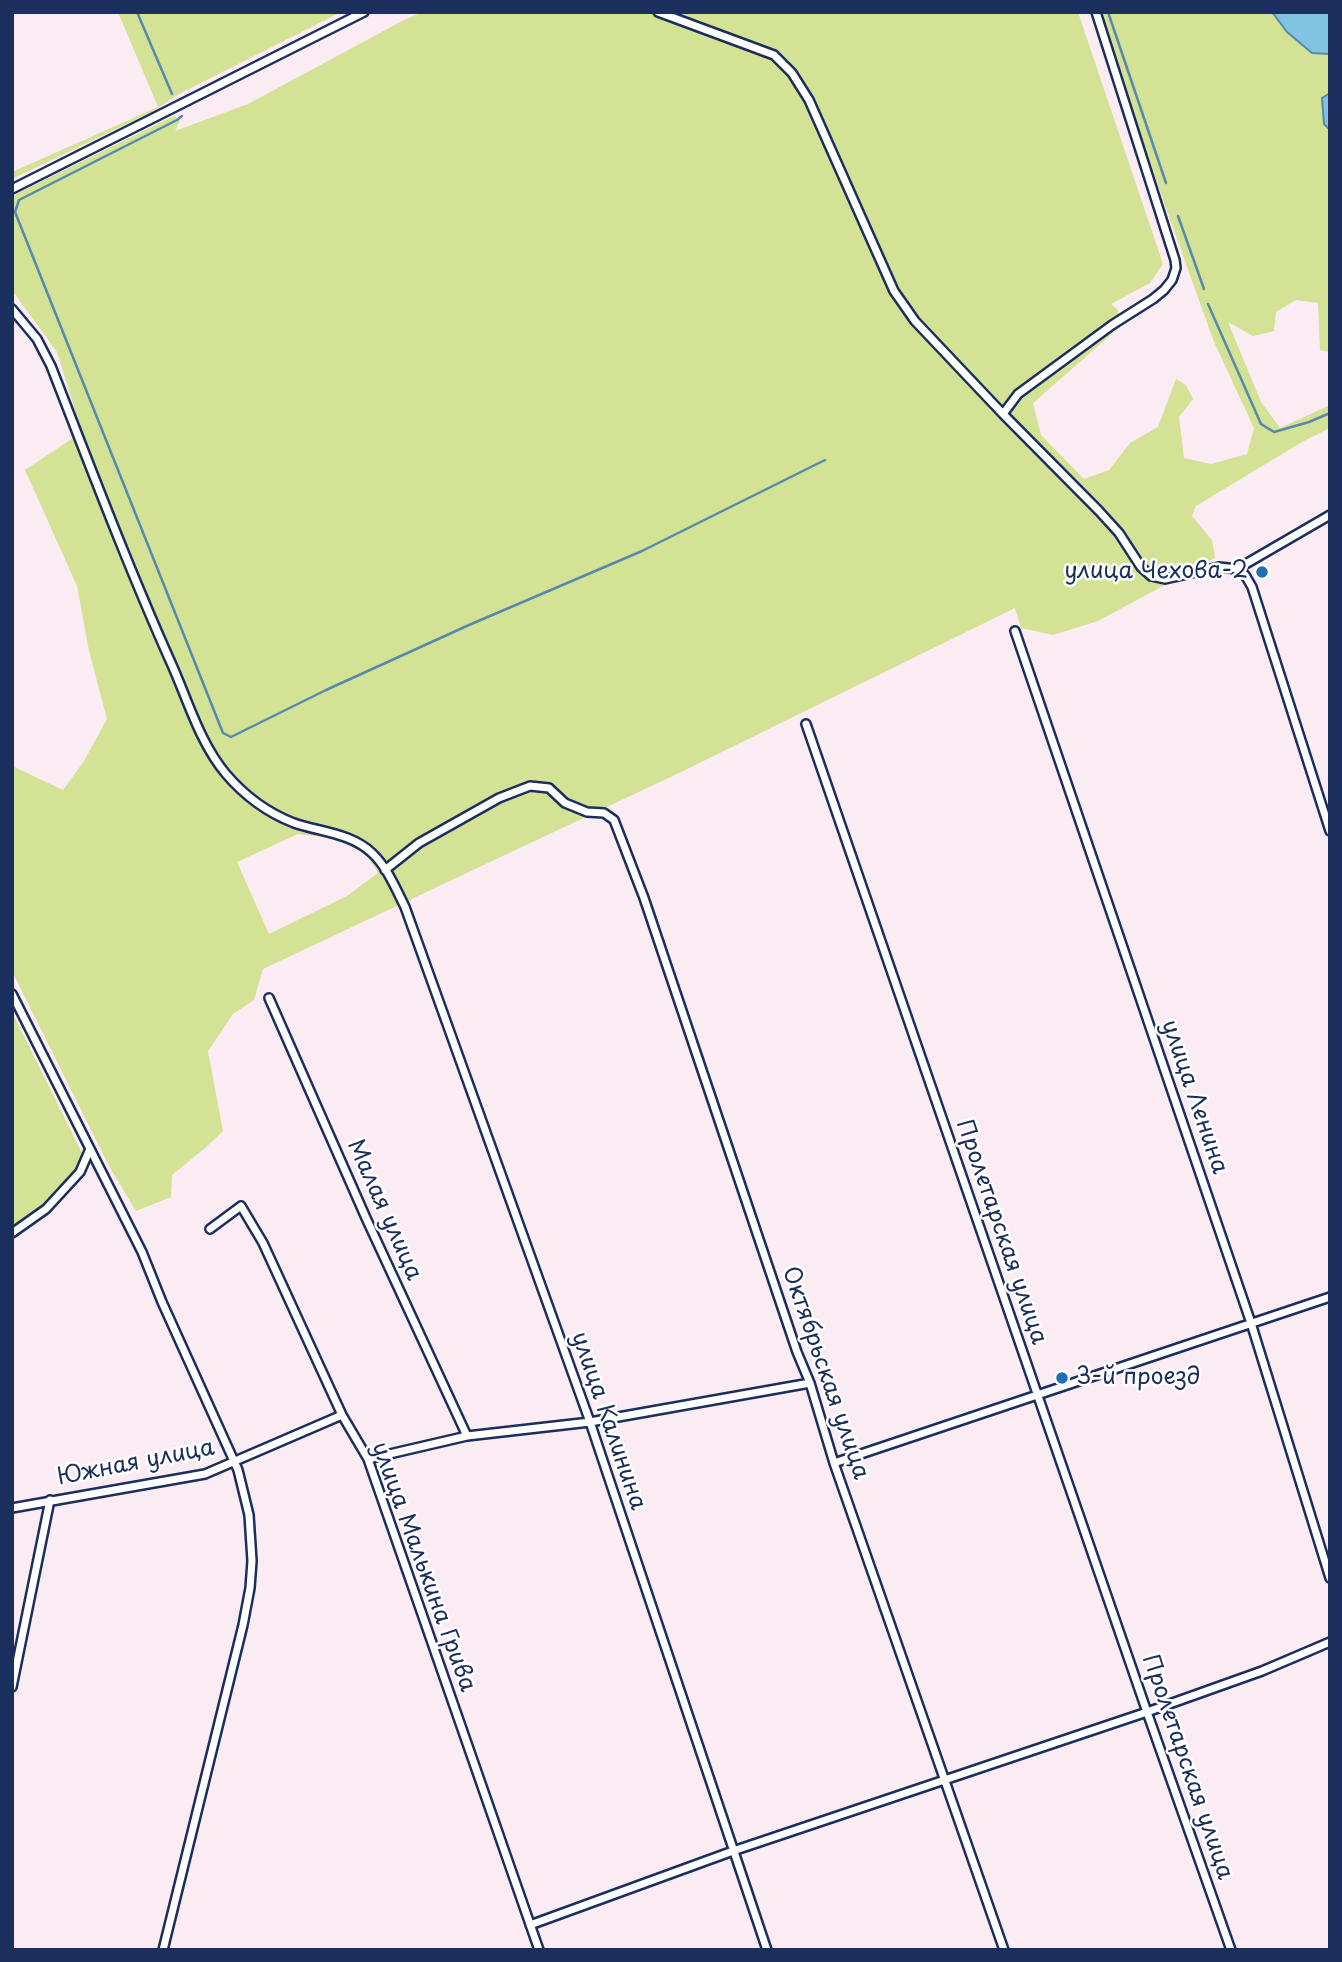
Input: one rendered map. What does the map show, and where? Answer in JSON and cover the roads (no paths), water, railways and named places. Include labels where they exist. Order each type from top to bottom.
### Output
[{"type":"street","points":[[12,189],[364,12]]},
{"type":"street","points":[[659,12],[774,55],[792,73],[809,100],[894,290],[915,321],[1106,518],[1141,567],[1151,576],[1166,579],[1219,567],[1237,569],[1245,575],[1252,586],[1330,831]]},
{"type":"street","points":[[1003,414],[1018,394],[1164,290],[1172,280],[1176,268],[1096,12]]},
{"type":"street","name":"улица Калинина","points":[[12,309],[37,339],[51,366],[160,638],[216,762],[244,793],[264,807],[293,822],[350,839],[372,852],[405,907],[590,1422],[767,1950]]},
{"type":"street","points":[[1237,569],[1330,515]]},
{"type":"street","name":"улица Ленина","points":[[1015,631],[1251,1323],[1330,1578]]},
{"type":"street","name":"Пролетарская улица","points":[[806,724],[1231,1950]]},
{"type":"street","name":"Октябрьская улица","points":[[385,870],[419,843],[499,798],[530,786],[549,788],[565,803],[587,812],[604,813],[614,820],[640,887],[797,1353],[810,1383],[834,1463],[1004,1950]]},
{"type":"street","points":[[12,994],[142,1252],[235,1462],[249,1515],[252,1561],[243,1625],[163,1950]]},
{"type":"street","name":"Малая улица","points":[[269,998],[366,1218],[467,1436]]},
{"type":"street","points":[[12,1233],[46,1209],[63,1191],[80,1172],[90,1149]]},
{"type":"street","name":"улица Малькина Грива","points":[[210,1228],[241,1206],[263,1243],[342,1415],[368,1459],[539,1950]]},
{"type":"street","points":[[834,1463],[1330,1297]]},
{"type":"street","points":[[368,1459],[467,1436],[590,1422],[810,1383]]},
{"type":"street","name":"Южная улица","points":[[12,1508],[205,1474],[342,1415]]},
{"type":"street","points":[[12,1687],[50,1500]]},
{"type":"street","points":[[530,1926],[733,1851],[1147,1712],[1262,1671],[1330,1642]]},
{"type":"water","points":[[1272,12],[1330,12],[1330,54],[1312,53],[1287,32]]},
{"type":"water","points":[[1330,93],[1330,130],[1324,124],[1322,98]]},
{"type":"waterway","points":[[137,12],[172,94]]},
{"type":"waterway","points":[[1108,12],[1166,183]]},
{"type":"waterway","points":[[182,116],[19,200],[15,212],[223,733],[231,737],[469,625],[642,551],[825,460]]},
{"type":"waterway","points":[[1178,216],[1204,289]]},
{"type":"waterway","points":[[1208,304],[1261,424],[1274,432],[1330,413]]},
{"type":"place","name":"улица Чехова-2","points":[[1262,572]]},
{"type":"place","name":"3-й проезд","points":[[1062,1378]]}]
